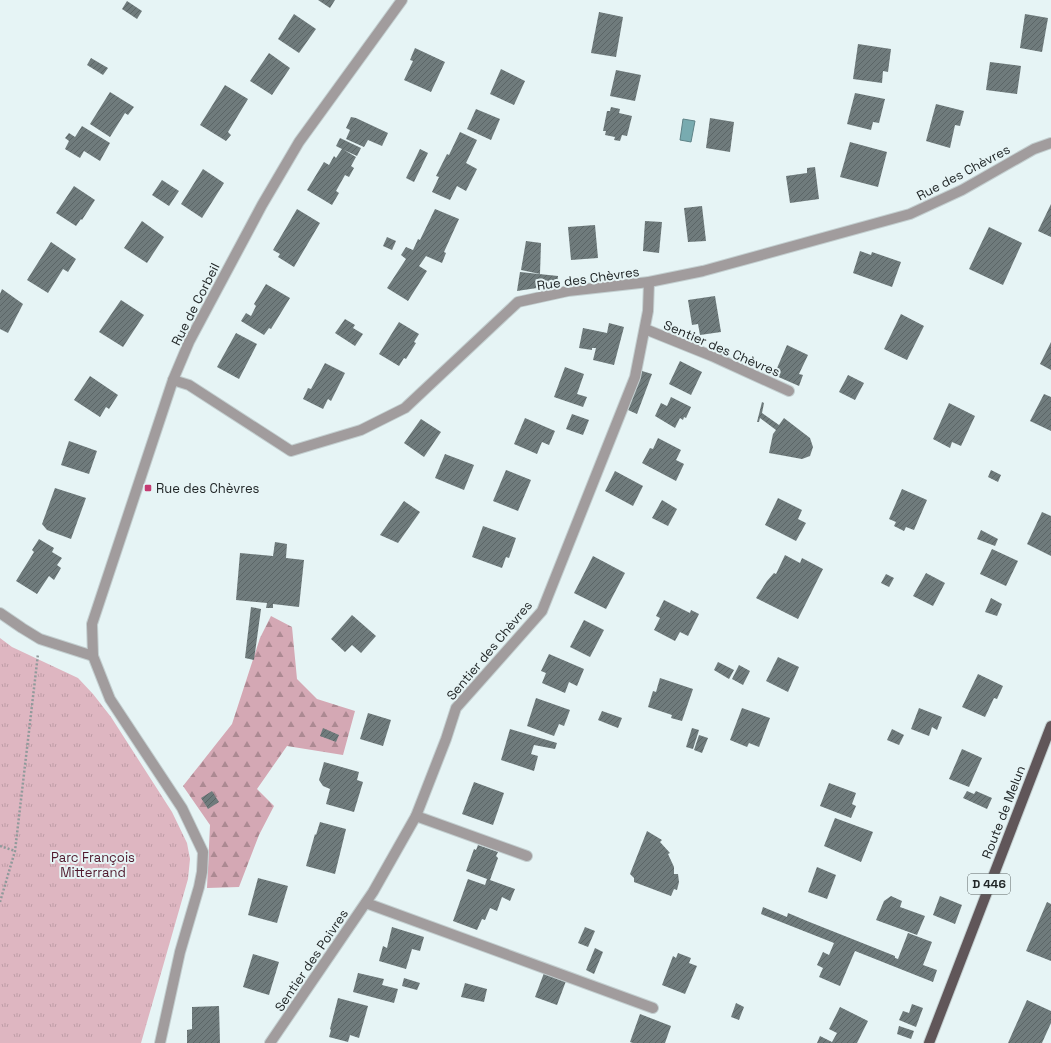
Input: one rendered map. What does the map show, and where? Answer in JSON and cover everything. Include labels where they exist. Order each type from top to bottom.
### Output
[{"type":"main road","name":"Route de Melun","points":[[929,1043],[1051,726]]},
{"type":"street","name":"Rue de Corbeil","points":[[160,1043],[180,952],[199,887],[202,872],[203,852],[182,808],[110,699],[93,656],[92,624],[173,380],[189,342],[262,205],[299,142],[402,0]]},
{"type":"street","name":"Rue des Chèvres","points":[[173,380],[189,385],[291,451],[361,430],[405,408],[518,302],[568,292],[649,282],[703,271],[910,214],[962,190],[1034,149],[1051,143]]},
{"type":"street","name":"Sentier des Chèvres","points":[[373,892],[416,816],[446,739],[456,708],[542,611],[635,377],[648,311],[649,282]]},
{"type":"street","name":"Sentier des Chèvres","points":[[645,329],[712,356],[789,391]]},
{"type":"street","points":[[0,612],[40,639],[93,656]]},
{"type":"street","points":[[416,816],[527,856]]},
{"type":"street","name":"Sentier des Poivres","points":[[270,1043],[373,892]]},
{"type":"street","points":[[366,902],[653,1008]]},
{"type":"path","points":[[0,902],[15,851],[40,639]]},
{"type":"path","points":[[0,846],[15,851]]},
{"type":"green space","points":[[271,616],[292,627],[297,679],[317,699],[355,711],[343,755],[287,746],[257,789],[274,806],[259,835],[239,887],[207,888],[210,825],[183,786],[232,724],[260,638]]},
{"type":"green space","name":"Parc François Mitterrand","points":[[0,638],[12,647],[78,678],[93,694],[111,717],[172,812],[187,843],[190,859],[188,879],[141,1043],[0,1043]]},
{"type":"water","points":[[683,119],[695,121],[691,142],[680,140]]},
{"type":"building","points":[[318,0],[335,0],[330,8]]},
{"type":"building","points":[[127,1],[142,11],[137,19],[122,9]]},
{"type":"building","points":[[599,12],[623,17],[616,57],[591,53]]},
{"type":"building","points":[[294,14],[316,29],[299,53],[278,39]]},
{"type":"building","points":[[1025,14],[1048,18],[1042,52],[1020,48]]},
{"type":"building","points":[[858,44],[891,49],[888,72],[883,71],[882,83],[853,79]]},
{"type":"building","points":[[415,48],[445,62],[431,92],[404,80],[413,61],[410,60]]},
{"type":"building","points":[[269,53],[290,68],[272,95],[250,81]]},
{"type":"building","points":[[91,58],[108,68],[103,75],[87,65]]},
{"type":"building","points":[[990,62],[1021,66],[1017,94],[986,90]]},
{"type":"building","points":[[501,69],[525,81],[514,105],[490,94]]},
{"type":"building","points":[[616,70],[641,75],[635,101],[610,96]]},
{"type":"building","points":[[225,85],[248,99],[228,132],[231,135],[226,141],[200,125]]},
{"type":"building","points":[[110,92],[134,107],[128,115],[125,113],[110,137],[90,124]]},
{"type":"building","points":[[855,93],[885,99],[879,123],[873,122],[871,130],[847,124]]},
{"type":"building","points":[[936,104],[964,111],[960,126],[955,125],[950,148],[926,141]]},
{"type":"building","points":[[611,107],[620,109],[619,113],[632,116],[627,136],[622,135],[620,141],[614,140],[615,137],[605,135],[606,131],[603,131],[607,111],[610,111]]},
{"type":"building","points":[[476,109],[500,119],[491,140],[467,129]]},
{"type":"building","points":[[351,117],[388,133],[382,146],[368,140],[364,147],[346,139],[350,130],[346,128]]},
{"type":"building","points":[[710,118],[734,122],[730,152],[706,148]]},
{"type":"building","points":[[82,126],[110,143],[100,161],[84,151],[80,158],[65,149],[69,141],[65,138],[69,133],[75,137]]},
{"type":"building","points":[[460,132],[477,140],[466,163],[477,169],[466,191],[457,186],[450,200],[432,192],[439,177],[436,176],[447,154],[449,155]]},
{"type":"building","points":[[340,138],[361,148],[357,156],[344,150],[356,157],[351,166],[354,168],[349,177],[345,175],[336,191],[339,193],[332,205],[307,190],[324,162],[329,165],[334,156],[336,158],[342,149],[336,146]]},
{"type":"building","points":[[850,142],[887,152],[878,187],[840,177]]},
{"type":"building","points":[[420,149],[428,153],[414,182],[406,178]]},
{"type":"building","points":[[815,167],[819,199],[790,203],[786,176],[807,173],[807,168]]},
{"type":"building","points":[[203,169],[224,183],[202,218],[181,204]]},
{"type":"building","points":[[162,180],[179,191],[169,206],[152,195]]},
{"type":"building","points":[[74,186],[95,200],[82,220],[81,219],[76,226],[56,213]]},
{"type":"building","points":[[1051,204],[1051,237],[1038,231]]},
{"type":"building","points":[[702,206],[706,241],[688,242],[684,208]]},
{"type":"building","points":[[297,209],[320,223],[294,267],[278,257],[280,254],[273,250]]},
{"type":"building","points":[[435,209],[459,219],[444,252],[446,253],[442,263],[426,256],[419,266],[427,271],[408,301],[387,288],[406,259],[401,255],[406,247],[413,250],[418,239],[420,240]]},
{"type":"building","points":[[142,221],[164,237],[147,263],[124,248]]},
{"type":"building","points":[[645,221],[662,222],[659,253],[643,251]]},
{"type":"building","points":[[595,225],[598,258],[571,260],[568,227]]},
{"type":"building","points":[[989,227],[1022,243],[1003,285],[969,269]]},
{"type":"building","points":[[387,237],[396,241],[392,250],[383,246]]},
{"type":"building","points":[[526,241],[541,243],[540,274],[521,270]]},
{"type":"building","points":[[51,242],[76,259],[68,272],[63,269],[48,293],[27,280]]},
{"type":"building","points":[[860,251],[871,255],[872,252],[901,262],[892,287],[853,273]]},
{"type":"building","points":[[520,272],[558,276],[557,285],[517,291]]},
{"type":"building","points":[[266,284],[290,298],[271,329],[269,328],[264,335],[241,321],[246,313],[251,316],[256,306],[254,304]]},
{"type":"building","points":[[2,289],[23,304],[8,333],[0,329],[0,294]]},
{"type":"building","points":[[715,296],[721,332],[700,335],[698,324],[692,325],[688,300]]},
{"type":"building","points":[[121,300],[144,315],[123,347],[99,332]]},
{"type":"building","points":[[901,314],[924,326],[907,360],[884,349]]},
{"type":"building","points":[[345,319],[355,325],[353,328],[363,334],[355,346],[335,333]]},
{"type":"building","points":[[399,322],[419,334],[414,342],[416,343],[406,359],[404,358],[399,366],[379,354]]},
{"type":"building","points":[[609,323],[624,327],[614,365],[593,360],[596,348],[592,348],[592,350],[579,348],[583,328],[607,333]]},
{"type":"building","points":[[236,333],[257,344],[239,379],[217,367]]},
{"type":"building","points":[[1051,342],[1051,370],[1040,364]]},
{"type":"building","points":[[787,345],[808,355],[799,374],[803,375],[799,386],[774,375]]},
{"type":"building","points":[[680,361],[702,372],[691,395],[669,384]]},
{"type":"building","points":[[325,363],[345,373],[331,401],[328,399],[323,409],[303,399],[308,388],[311,389]]},
{"type":"building","points":[[565,367],[584,374],[577,394],[587,397],[583,407],[554,397]]},
{"type":"building","points":[[642,371],[652,374],[637,414],[628,410]]},
{"type":"building","points":[[848,375],[864,383],[855,400],[839,392]]},
{"type":"building","points":[[90,376],[118,395],[109,409],[106,407],[100,417],[74,400]]},
{"type":"building","points":[[1044,394],[1051,397],[1051,431],[1030,421]]},
{"type":"building","points":[[671,397],[691,407],[686,418],[684,417],[683,420],[680,418],[675,428],[655,416],[661,403],[667,406]]},
{"type":"building","points":[[762,402],[764,403],[762,413],[779,425],[784,418],[810,438],[813,447],[810,456],[802,459],[769,453],[773,434],[776,430],[760,418],[759,422],[757,422]]},
{"type":"building","points":[[949,403],[975,416],[961,446],[952,442],[950,448],[933,439]]},
{"type":"building","points":[[572,414],[589,420],[583,435],[566,429]]},
{"type":"building","points":[[525,418],[555,431],[549,445],[542,442],[537,454],[514,444]]},
{"type":"building","points":[[421,419],[441,432],[424,457],[404,443]]},
{"type":"building","points":[[658,438],[681,450],[676,460],[684,464],[676,481],[642,463],[650,448],[653,449]]},
{"type":"building","points":[[69,441],[97,451],[89,474],[61,465]]},
{"type":"building","points":[[445,454],[474,465],[464,490],[435,478]]},
{"type":"building","points":[[506,470],[531,480],[518,511],[493,501]]},
{"type":"building","points":[[991,470],[1001,475],[998,482],[988,477]]},
{"type":"building","points":[[615,471],[643,486],[633,506],[605,491]]},
{"type":"building","points":[[55,488],[86,498],[71,539],[47,530],[42,524]]},
{"type":"building","points":[[902,489],[927,500],[914,530],[906,527],[904,531],[894,526],[896,522],[889,519]]},
{"type":"building","points":[[778,498],[802,510],[798,519],[806,523],[796,541],[765,525]]},
{"type":"building","points":[[662,500],[677,509],[668,526],[652,518]]},
{"type":"building","points":[[404,501],[420,512],[398,543],[380,535]]},
{"type":"building","points":[[1042,512],[1051,516],[1051,556],[1027,544]]},
{"type":"building","points":[[483,526],[516,538],[509,558],[506,557],[502,568],[472,557]]},
{"type":"building","points":[[981,530],[998,539],[995,546],[977,539]]},
{"type":"building","points":[[39,539],[54,548],[52,552],[62,558],[57,565],[61,568],[54,580],[49,576],[37,594],[16,581],[34,552],[32,550]]},
{"type":"building","points":[[275,542],[287,544],[286,558],[304,560],[299,607],[273,604],[273,608],[266,608],[267,603],[236,600],[240,553],[273,556]]},
{"type":"building","points":[[992,549],[1018,561],[1006,586],[980,574]]},
{"type":"building","points":[[785,555],[800,563],[802,558],[823,569],[798,619],[756,598],[767,581],[774,573],[776,574]]},
{"type":"building","points":[[593,556],[625,573],[606,609],[574,593]]},
{"type":"building","points":[[926,573],[945,583],[933,606],[913,596]]},
{"type":"building","points":[[886,574],[894,578],[889,587],[881,583]]},
{"type":"building","points":[[991,598],[1002,604],[997,616],[985,612]]},
{"type":"building","points":[[664,600],[690,613],[691,610],[699,614],[688,636],[680,632],[675,641],[654,630],[660,618],[656,616]]},
{"type":"building","points":[[251,607],[261,609],[254,660],[245,658]]},
{"type":"building","points":[[352,615],[376,636],[361,653],[352,645],[345,652],[331,639]]},
{"type":"building","points":[[584,620],[604,630],[590,657],[570,647]]},
{"type":"building","points":[[549,654],[584,669],[577,686],[569,682],[565,693],[542,683],[546,673],[541,671]]},
{"type":"building","points":[[778,657],[799,667],[788,692],[766,681]]},
{"type":"building","points":[[718,662],[734,670],[729,679],[714,670]]},
{"type":"building","points":[[739,665],[750,671],[743,685],[732,679]]},
{"type":"building","points":[[978,674],[1003,686],[997,699],[994,698],[985,717],[962,707]]},
{"type":"building","points":[[660,678],[693,689],[682,721],[671,718],[672,715],[648,707],[653,691],[656,692]]},
{"type":"building","points":[[536,698],[570,710],[564,726],[559,724],[554,736],[527,726]]},
{"type":"building","points":[[742,708],[770,718],[759,747],[749,743],[747,747],[730,740]]},
{"type":"building","points":[[919,708],[942,717],[937,730],[932,727],[929,736],[911,729]]},
{"type":"building","points":[[602,711],[622,718],[618,728],[598,720]]},
{"type":"building","points":[[368,713],[391,720],[383,746],[360,739]]},
{"type":"building","points":[[323,728],[339,735],[336,742],[320,736]]},
{"type":"building","points":[[692,728],[699,730],[693,749],[686,747]]},
{"type":"building","points":[[510,729],[557,743],[555,749],[534,745],[531,754],[538,756],[534,771],[501,760]]},
{"type":"building","points":[[892,729],[904,735],[899,745],[887,740]]},
{"type":"building","points":[[699,735],[708,738],[702,753],[694,750]]},
{"type":"building","points":[[962,749],[982,758],[969,787],[949,779]]},
{"type":"building","points":[[324,762],[359,772],[357,780],[363,782],[354,812],[326,804],[330,789],[323,786],[319,780]]},
{"type":"building","points":[[474,782],[504,793],[493,825],[462,814]]},
{"type":"building","points":[[829,783],[856,793],[852,804],[856,806],[851,818],[820,806]]},
{"type":"building","points":[[212,791],[219,802],[208,809],[201,798]]},
{"type":"building","points":[[967,791],[974,794],[976,791],[992,798],[987,809],[963,798]]},
{"type":"building","points":[[835,818],[873,832],[861,862],[824,846]]},
{"type":"building","points":[[320,822],[346,829],[335,874],[306,866]]},
{"type":"building","points":[[647,831],[662,840],[660,842],[670,853],[668,854],[674,867],[674,874],[678,874],[679,882],[677,890],[674,889],[671,896],[634,882],[634,878],[630,874]]},
{"type":"building","points":[[478,845],[498,852],[496,856],[498,858],[490,880],[515,889],[510,901],[502,897],[497,911],[490,908],[485,920],[482,919],[477,930],[453,921],[468,879],[485,885],[487,879],[466,871],[474,849],[476,850]]},
{"type":"building","points":[[817,867],[836,875],[827,899],[808,892]]},
{"type":"building","points":[[258,878],[288,886],[277,923],[248,915]]},
{"type":"building","points":[[891,896],[902,901],[900,907],[925,916],[917,935],[876,920],[884,901]]},
{"type":"building","points":[[940,896],[962,905],[955,924],[933,915]]},
{"type":"building","points":[[1047,902],[1051,904],[1051,961],[1026,951]]},
{"type":"building","points":[[763,907],[787,917],[788,913],[895,956],[895,958],[898,959],[908,933],[932,942],[923,965],[937,970],[933,982],[855,951],[840,986],[819,977],[823,968],[817,965],[823,952],[829,955],[834,943],[761,914]]},
{"type":"building","points":[[392,927],[424,937],[420,951],[412,949],[406,969],[379,961],[383,946],[387,948]]},
{"type":"building","points":[[585,927],[595,931],[588,947],[578,943]]},
{"type":"building","points":[[595,948],[603,952],[594,974],[586,970]]},
{"type":"building","points":[[678,953],[691,958],[689,963],[697,966],[685,994],[662,985],[673,956],[676,958]]},
{"type":"building","points":[[253,954],[279,962],[269,995],[243,987]]},
{"type":"building","points":[[358,973],[384,979],[382,985],[398,989],[394,1003],[353,992]]},
{"type":"building","points":[[544,973],[566,981],[557,1005],[535,997]]},
{"type":"building","points":[[404,978],[420,983],[417,990],[402,986]]},
{"type":"building","points":[[465,983],[487,989],[484,1002],[461,997]]},
{"type":"building","points":[[338,998],[368,1006],[359,1038],[350,1035],[348,1042],[329,1037]]},
{"type":"building","points":[[1027,1000],[1051,1011],[1051,1023],[1042,1043],[1008,1043]]},
{"type":"building","points":[[736,1003],[744,1007],[739,1020],[731,1017]]},
{"type":"building","points":[[912,1004],[923,1008],[916,1027],[899,1020],[903,1011],[909,1013]]},
{"type":"building","points":[[219,1006],[220,1043],[187,1043],[187,1030],[192,1029],[192,1007]]},
{"type":"building","points":[[840,1007],[868,1021],[857,1043],[817,1043],[820,1036],[832,1042],[837,1033],[829,1029]]},
{"type":"building","points":[[640,1014],[671,1026],[665,1043],[630,1042]]},
{"type":"building","points":[[899,1026],[914,1031],[911,1039],[897,1034]]},
{"type":"place","name":"Rue des Chèvres","points":[[148,488]]}]
